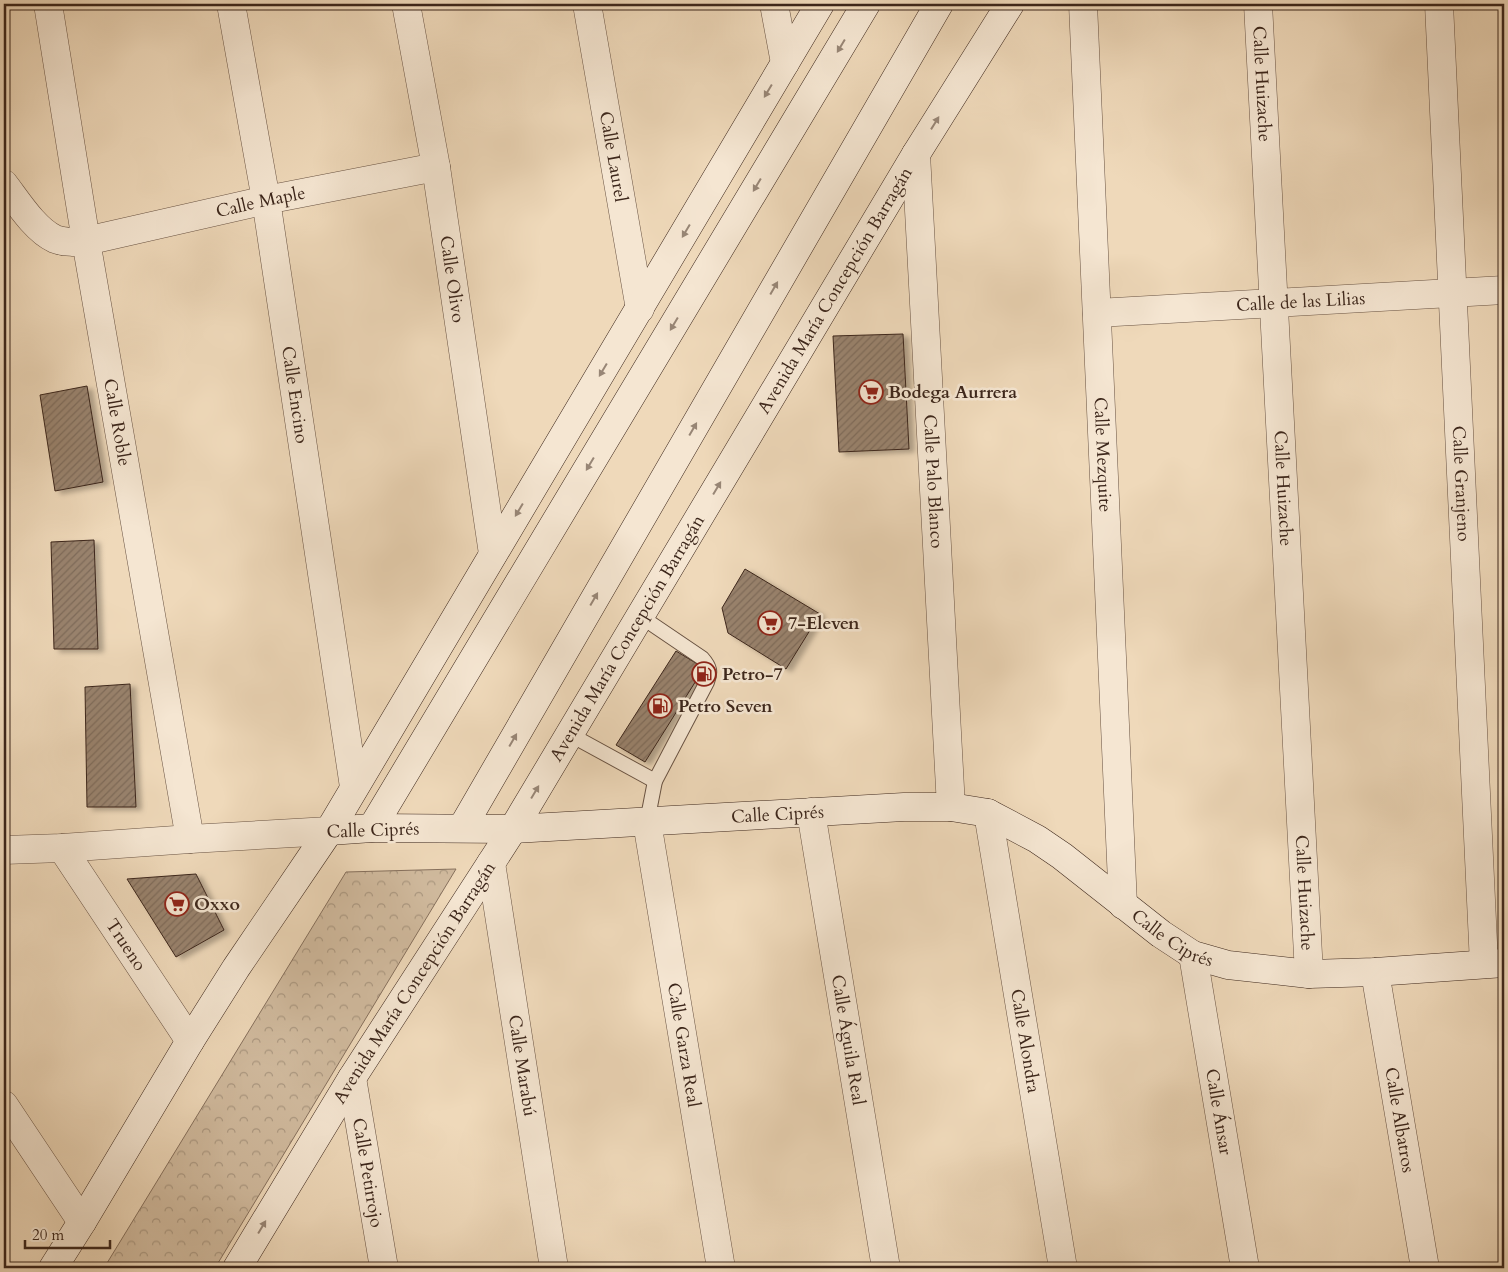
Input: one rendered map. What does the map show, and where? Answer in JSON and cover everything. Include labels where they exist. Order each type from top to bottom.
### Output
[{"type":"street","name":"Calle Roble","points":[[48,4],[86,241],[190,839]]},
{"type":"street","name":"Calle Encino","points":[[231,4],[266,200],[354,787]]},
{"type":"street","name":"Calle Olivo","points":[[406,4],[436,167],[493,554]]},
{"type":"street","name":"Calle Laurel","points":[[587,4],[640,309]]},
{"type":"street","points":[[774,4],[785,63]]},
{"type":"street","points":[[53,1268],[236,968],[329,830],[820,4]]},
{"type":"street","points":[[372,828],[866,4]]},
{"type":"street","points":[[462,828],[939,4]]},
{"type":"street","name":"Avenida María Concepción Barragán","points":[[237,1268],[352,1078],[513,829],[916,154],[1010,4]]},
{"type":"street","name":"Calle Mezquite","points":[[1083,4],[1123,905]]},
{"type":"street","name":"Calle Huizache","points":[[1258,4],[1309,974]]},
{"type":"street","name":"Calle Granjeno","points":[[1439,4],[1453,292],[1494,963]]},
{"type":"street","name":"Calle Palo Blanco","points":[[916,154],[950,807]]},
{"type":"street","name":"Calle Maple","points":[[4,184],[45,233],[55,239],[67,242],[86,241],[266,200],[436,167]]},
{"type":"street","name":"Calle de las Lilias","points":[[1097,314],[1504,290]]},
{"type":"street","name":"Calle Ciprés","points":[[4,850],[372,828],[513,829],[904,806],[950,807],[988,813],[1037,839],[1062,856],[1161,934],[1193,955],[1228,965],[1309,974],[1375,972],[1494,963]]},
{"type":"street","name":"Calle Águila Real","points":[[811,812],[886,1268]]},
{"type":"street","name":"Calle Alondra","points":[[988,813],[1063,1268]]},
{"type":"street","name":"Calle Garza Real","points":[[647,822],[721,1268]]},
{"type":"street","name":"Trueno","points":[[62,848],[190,1041]]},
{"type":"street","name":"Calle Marabú","points":[[491,863],[554,1268]]},
{"type":"street","name":"Calle Ánsar","points":[[1193,955],[1245,1268]]},
{"type":"street","name":"Calle Albatros","points":[[1375,972],[1425,1268]]},
{"type":"street","name":"Calle Petirrojo","points":[[352,1078],[384,1268]]},
{"type":"street","points":[[4,1104],[82,1222]]},
{"type":"lane","points":[[640,616],[702,658],[710,670],[708,682],[655,781],[647,822]]},
{"type":"lane","points":[[569,734],[655,781]]},
{"type":"green space","points":[[456,869],[215,1268],[104,1268],[346,872]]},
{"type":"building","name":"Bodega Aurrera","points":[[903,334],[909,449],[839,452],[833,336]]},
{"type":"building","points":[[87,386],[103,482],[55,491],[40,395]]},
{"type":"building","points":[[94,540],[98,649],[54,649],[51,542]]},
{"type":"building","name":"7-Eleven","points":[[745,569],[820,614],[786,669],[728,633],[722,608]]},
{"type":"building","name":"Petro Seven","points":[[676,651],[704,668],[645,762],[616,745]]},
{"type":"building","points":[[130,684],[136,807],[87,807],[85,687]]},
{"type":"building","name":"Oxxo","points":[[196,874],[224,930],[176,957],[127,879]]},
{"type":"place","name":"Bodega Aurrera","points":[[871,392]]},
{"type":"place","name":"7-Eleven","points":[[770,623]]},
{"type":"place","name":"Petro-7","points":[[704,674]]},
{"type":"place","name":"Petro Seven","points":[[660,706]]},
{"type":"place","name":"Oxxo","points":[[177,904]]}]
